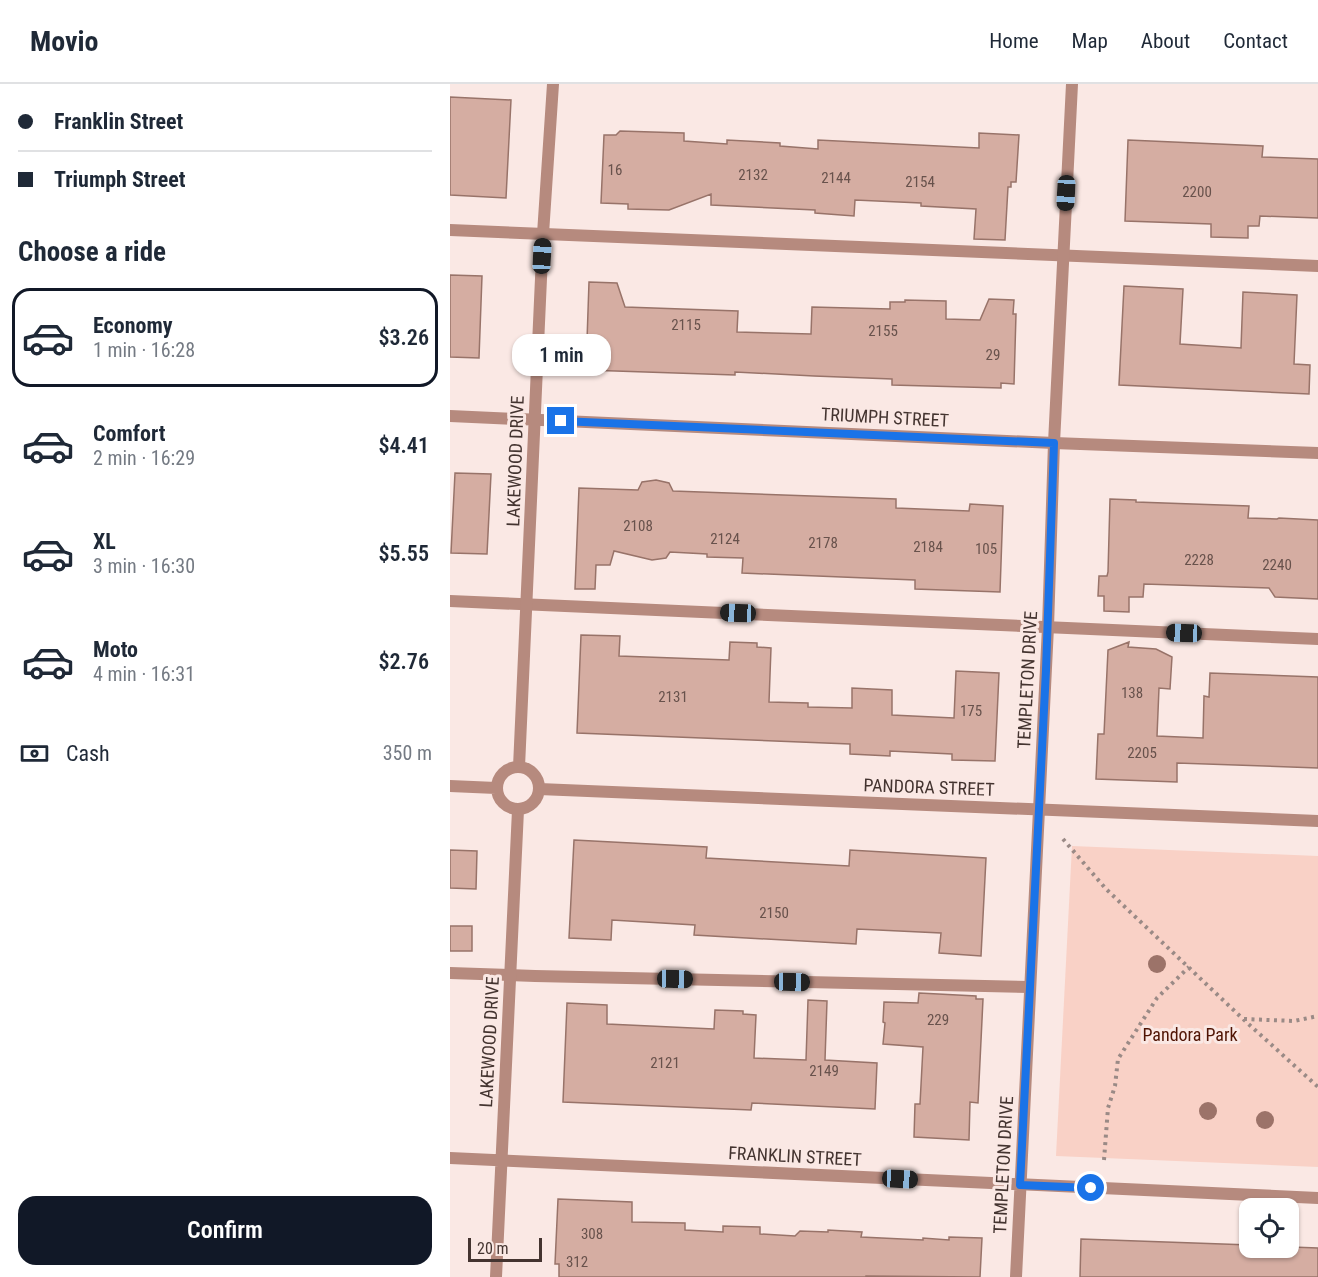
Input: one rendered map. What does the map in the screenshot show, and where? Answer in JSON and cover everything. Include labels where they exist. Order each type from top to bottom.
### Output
[{"type":"street","name":"LAKEWOOD DRIVE","points":[[519,767],[543,234],[553,84]]},
{"type":"street","name":"TEMPLETON DRIVE","points":[[1016,1277],[1072,84]]},
{"type":"street","points":[[450,230],[1318,266]]},
{"type":"street","name":"TRIUMPH STREET","points":[[450,416],[1318,453]]},
{"type":"street","points":[[450,601],[1318,639]]},
{"type":"street","points":[[519,767],[532,772],[539,783],[539,789],[535,802],[518,810],[500,801],[496,788],[498,781],[506,771],[519,767]]},
{"type":"street","points":[[450,786],[496,788]]},
{"type":"street","name":"PANDORA STREET","points":[[539,789],[1318,821]]},
{"type":"street","name":"LAKEWOOD DRIVE","points":[[496,1277],[518,810]]},
{"type":"street","points":[[450,973],[1030,987]]},
{"type":"street","name":"FRANKLIN STREET","points":[[450,1158],[1318,1198]]},
{"type":"path","points":[[1063,838],[1106,889],[1318,1087]]},
{"type":"path","points":[[1104,1160],[1108,1108],[1115,1086],[1118,1059],[1157,998],[1189,967]]},
{"type":"path","points":[[1243,1019],[1294,1021],[1318,1016]]},
{"type":"green space","name":"Pandora Park","points":[[1072,846],[1318,856],[1318,1167],[1056,1156]]},
{"type":"building","points":[[450,97],[511,100],[506,198],[450,195]]},
{"type":"building","points":[[620,131],[684,133],[684,141],[727,144],[727,140],[780,143],[780,146],[818,149],[818,140],[979,148],[979,133],[1019,135],[1016,182],[1011,182],[1011,187],[1008,187],[1005,240],[974,239],[976,209],[921,206],[921,203],[855,200],[854,216],[815,213],[815,210],[711,205],[711,194],[669,210],[628,209],[628,204],[601,203],[604,135],[616,135]]},
{"type":"building","points":[[1128,140],[1263,146],[1262,157],[1318,159],[1318,218],[1260,216],[1259,226],[1248,226],[1248,238],[1211,237],[1211,224],[1125,221]]},
{"type":"building","points":[[450,275],[482,276],[479,358],[450,357]]},
{"type":"building","points":[[589,282],[617,283],[625,307],[738,311],[737,332],[811,334],[812,307],[890,309],[890,302],[946,301],[946,319],[980,320],[989,299],[1014,300],[1013,314],[1016,314],[1014,384],[1001,383],[1001,388],[892,385],[892,379],[735,372],[735,375],[586,370]]},
{"type":"building","points":[[1124,286],[1183,289],[1180,344],[1241,348],[1243,292],[1297,295],[1294,364],[1310,365],[1309,394],[1119,385]]},
{"type":"building","points":[[455,473],[491,474],[487,554],[451,553]]},
{"type":"building","points":[[656,480],[669,483],[673,491],[896,499],[896,508],[969,511],[970,504],[1003,506],[1000,592],[915,589],[915,580],[742,573],[743,558],[707,557],[707,554],[670,552],[666,558],[652,560],[614,551],[610,565],[596,565],[595,589],[575,589],[579,488],[638,490],[642,482]]},
{"type":"building","points":[[1110,499],[1249,506],[1248,518],[1318,520],[1318,599],[1275,597],[1269,588],[1144,584],[1143,597],[1129,597],[1129,612],[1104,611],[1104,596],[1098,596],[1099,576],[1107,576],[1108,572]]},
{"type":"building","points":[[581,635],[620,636],[619,656],[729,660],[730,642],[757,643],[757,647],[771,648],[769,702],[808,703],[808,707],[852,708],[852,688],[892,690],[892,715],[954,718],[956,671],[999,673],[995,761],[952,760],[952,754],[890,751],[890,756],[850,754],[850,744],[577,733]]},
{"type":"building","points":[[1129,642],[1128,647],[1156,649],[1172,657],[1170,689],[1159,688],[1157,736],[1203,738],[1204,696],[1209,697],[1210,673],[1318,677],[1318,768],[1177,763],[1177,782],[1096,779],[1098,734],[1104,734],[1108,650]]},
{"type":"building","points":[[574,840],[707,847],[706,858],[849,866],[850,850],[986,858],[981,956],[939,953],[941,933],[857,929],[856,944],[694,935],[695,925],[612,920],[611,940],[569,938]]},
{"type":"building","points":[[450,850],[477,851],[476,889],[450,888]]},
{"type":"building","points":[[450,926],[472,926],[472,951],[450,951]]},
{"type":"building","points":[[919,993],[976,996],[976,999],[983,999],[978,1103],[970,1102],[969,1140],[914,1137],[915,1104],[920,1104],[923,1047],[883,1044],[885,1023],[883,1022],[884,1002],[918,1003]]},
{"type":"building","points":[[808,1000],[827,1001],[825,1060],[877,1063],[875,1109],[752,1103],[751,1110],[563,1102],[567,1003],[607,1005],[607,1024],[714,1029],[715,1010],[743,1011],[743,1014],[756,1015],[754,1058],[806,1060]]},
{"type":"building","points":[[558,1199],[632,1202],[632,1222],[685,1223],[685,1230],[723,1232],[723,1226],[760,1227],[760,1234],[795,1236],[800,1231],[828,1232],[828,1230],[862,1232],[861,1237],[923,1240],[923,1238],[949,1240],[949,1237],[982,1238],[980,1277],[559,1277],[559,1264],[555,1264]]},
{"type":"building","points":[[1081,1239],[1239,1245],[1239,1258],[1299,1258],[1299,1247],[1318,1248],[1318,1277],[1080,1277]]},
{"type":"route","points":[[561,421],[1054,443],[1046,670],[1020,1185],[1091,1188]]}]
